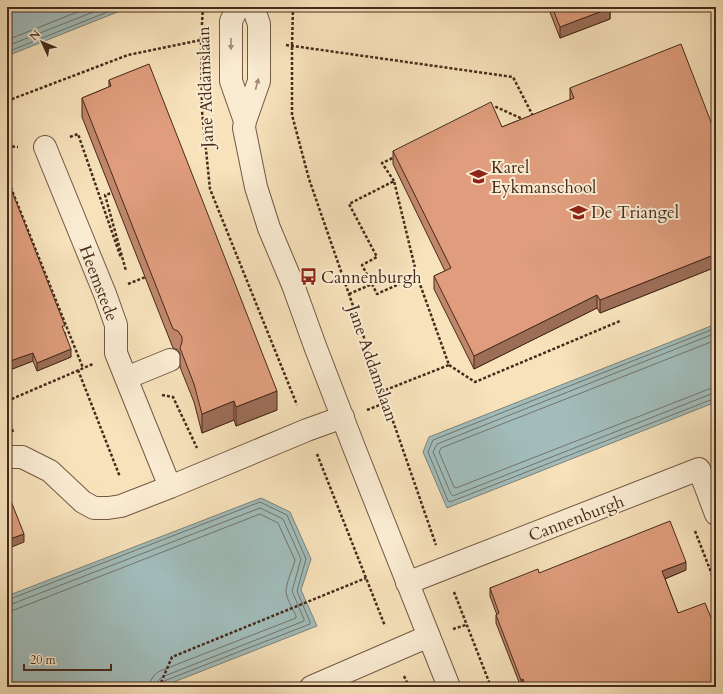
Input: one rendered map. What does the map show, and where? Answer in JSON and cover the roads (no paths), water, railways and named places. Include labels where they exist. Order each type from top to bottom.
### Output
[{"type":"street","name":"Jane Addamslaan","points":[[238,7],[231,21],[231,81],[245,121]]},
{"type":"street","name":"Jane Addamslaan","points":[[253,7],[259,24],[259,81],[244,128],[256,187],[269,228],[293,285],[315,346],[449,687]]},
{"type":"street","name":"Heemstede","points":[[45,147],[105,294],[116,325],[116,353],[170,487]]},
{"type":"street","points":[[128,384],[170,360]]},
{"type":"street","points":[[7,458],[22,457],[50,471],[83,502],[94,508],[108,508],[121,506],[209,472],[307,430],[343,417]]},
{"type":"street","name":"Cannenburgh","points":[[407,583],[699,469],[716,514]]},
{"type":"street","points":[[311,687],[429,636]]},
{"type":"water","points":[[7,7],[130,7],[7,56]]},
{"type":"water","points":[[716,324],[716,402],[447,508],[423,452],[429,437]]},
{"type":"water","points":[[261,498],[290,512],[311,559],[301,590],[317,626],[161,687],[7,687],[7,596]]},
{"type":"place","name":"Karel Eykmanschool","points":[[478,177]]},
{"type":"place","name":"De Triangel","points":[[578,212]]},
{"type":"place","name":"Cannenburgh","points":[[308,277]]}]
